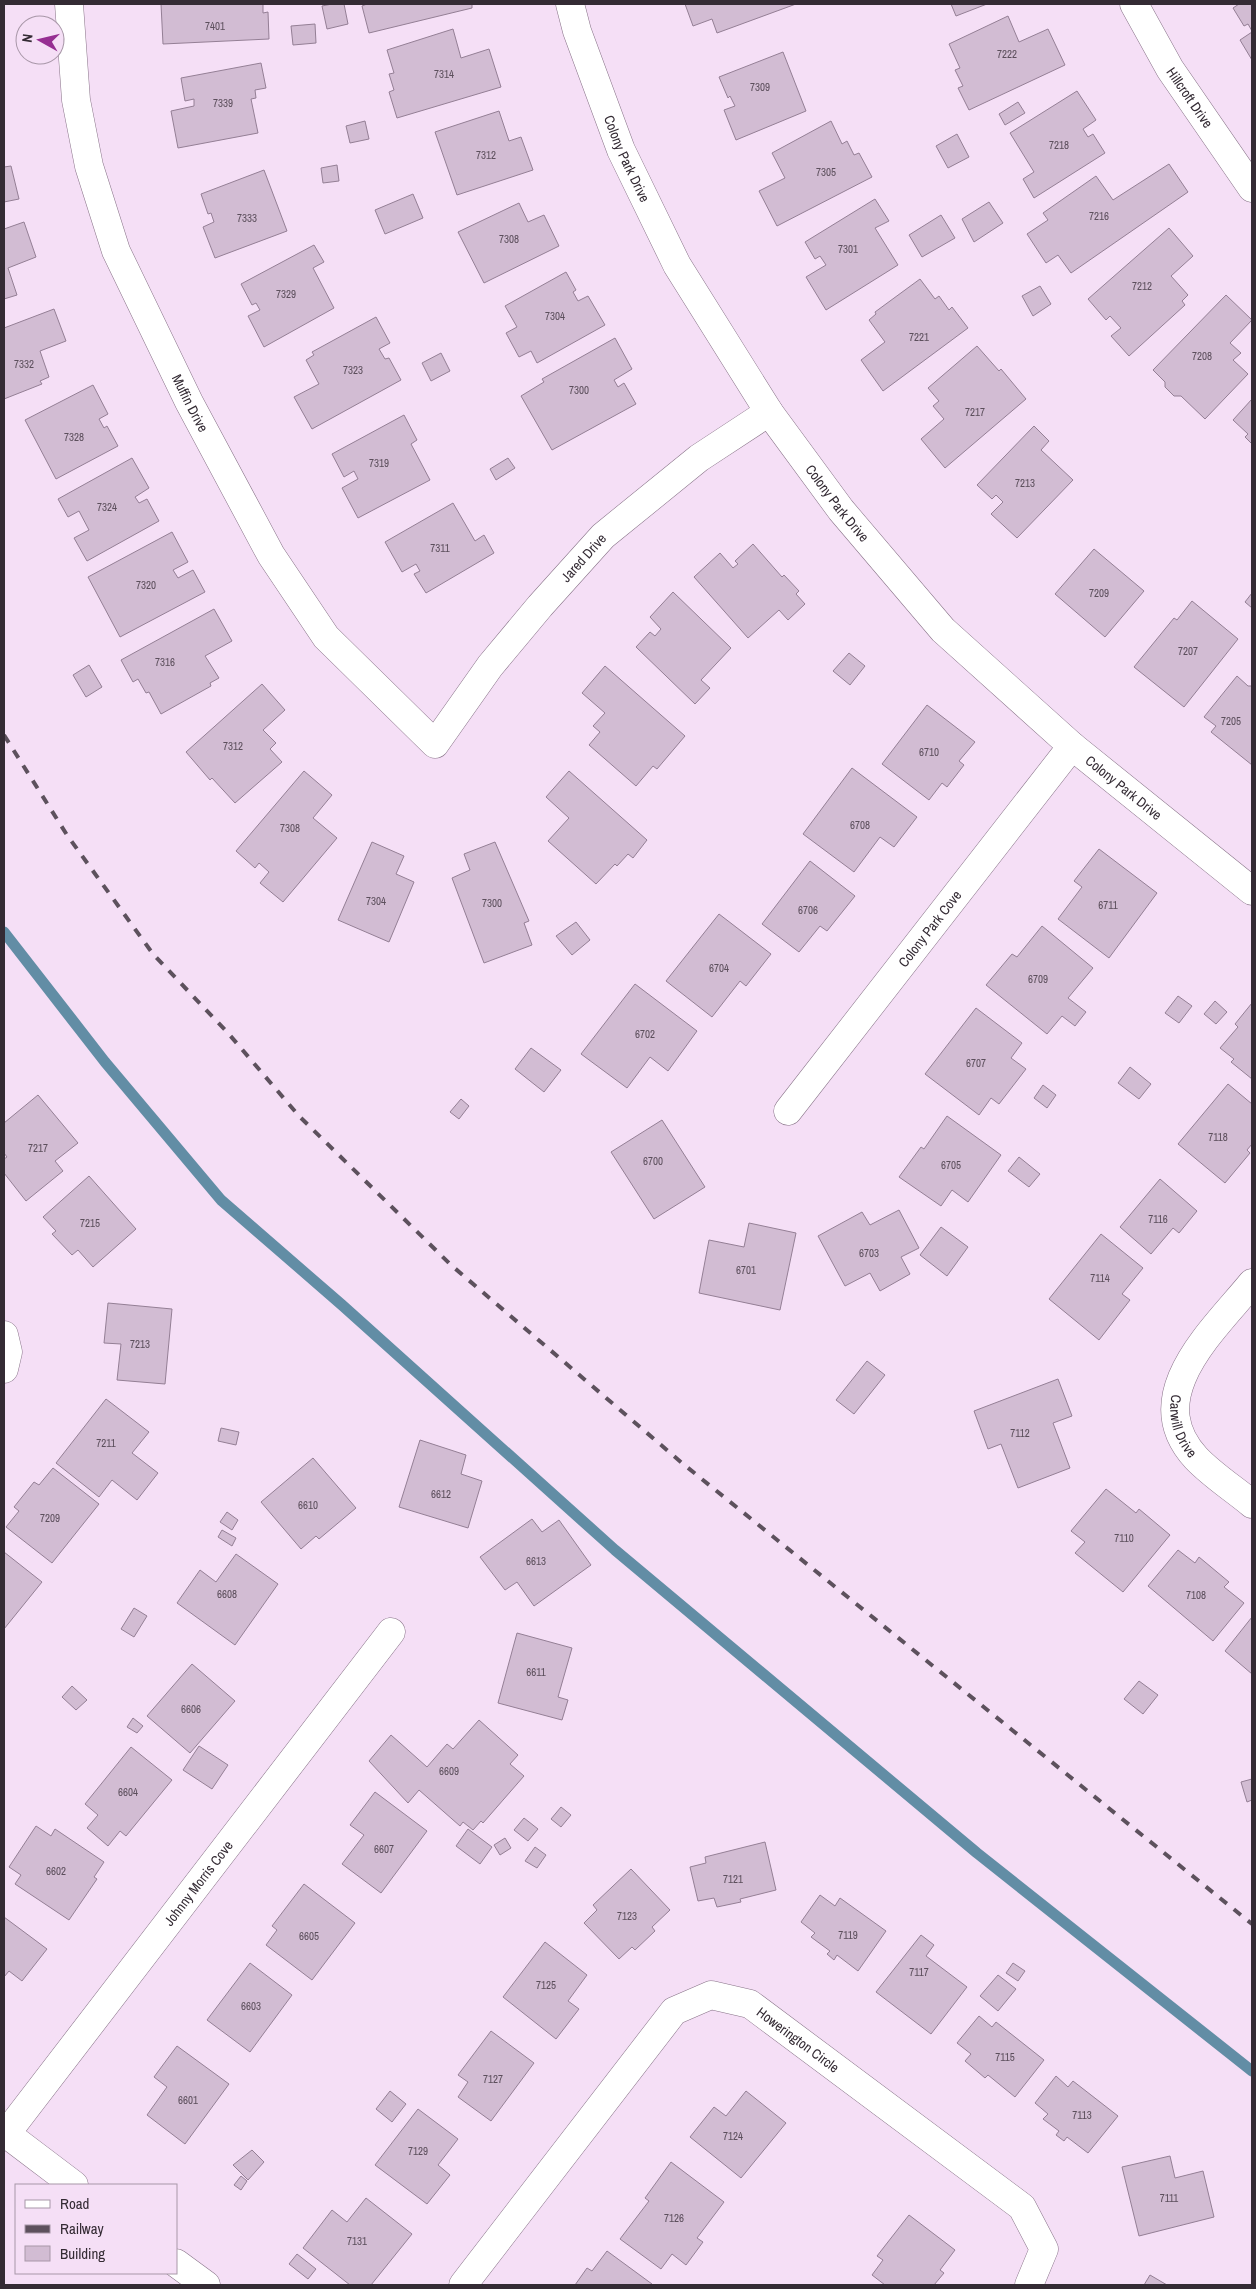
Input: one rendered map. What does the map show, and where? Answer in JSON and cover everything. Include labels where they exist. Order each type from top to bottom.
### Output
[{"type":"street","name":"Muffin Drive","points":[[69,4],[76,100],[89,166],[116,251],[189,402],[271,555],[326,638],[435,744]]},
{"type":"street","name":"Colony Park Drive","points":[[570,4],[577,31],[621,150],[677,264],[769,412],[840,510],[943,630],[1072,746],[1252,891]]},
{"type":"street","name":"Hillcroft Drive","points":[[1134,4],[1170,70],[1252,188]]},
{"type":"street","name":"Jared Drive","points":[[435,744],[490,666],[540,606],[603,536],[698,458],[769,412]]},
{"type":"street","name":"Colony Park Cove","points":[[788,1111],[1072,746]]},
{"type":"street","name":"Carwill Drive","points":[[1252,1283],[1192,1358],[1181,1376],[1176,1395],[1176,1415],[1178,1430],[1186,1446],[1197,1459],[1252,1504]]},
{"type":"street","points":[[4,1335],[8,1352],[4,1369]]},
{"type":"street","name":"Johnny Morris Cove","points":[[5,2133],[391,1632]]},
{"type":"street","name":"Howerington Circle","points":[[463,2285],[674,2011],[711,1995],[750,2004],[1022,2207],[1044,2249],[1029,2285]]},
{"type":"street","points":[[5,2133],[73,2184]]},
{"type":"street","points":[[178,2264],[206,2285]]},
{"type":"building","points":[[161,4],[263,4],[263,13],[268,12],[269,39],[163,44]]},
{"type":"building","points":[[344,4],[348,24],[327,29],[322,6]]},
{"type":"building","points":[[367,4],[472,4],[472,8],[369,33],[362,6]]},
{"type":"building","points":[[685,4],[796,4],[717,33],[712,19],[693,26]]},
{"type":"building","points":[[951,4],[987,4],[956,16]]},
{"type":"building","points":[[1239,4],[1252,4],[1252,31],[1248,24],[1244,26],[1233,8]]},
{"type":"building","points":[[1008,16],[1019,42],[1048,29],[1065,65],[969,110],[958,88],[963,86],[955,70],[960,68],[949,44]]},
{"type":"building","points":[[315,24],[316,43],[293,45],[291,26]]},
{"type":"building","points":[[453,29],[461,58],[489,49],[501,87],[397,118],[389,92],[394,90],[389,74],[394,73],[387,50]]},
{"type":"building","points":[[1252,32],[1252,60],[1240,40]]},
{"type":"building","points":[[783,52],[806,111],[736,140],[724,110],[735,106],[730,96],[728,98],[719,77]]},
{"type":"building","points":[[261,63],[266,88],[255,90],[256,98],[251,99],[258,133],[178,148],[171,111],[194,106],[194,99],[185,101],[181,78]]},
{"type":"building","points":[[1077,91],[1096,120],[1083,129],[1088,137],[1093,134],[1105,153],[1034,198],[1023,179],[1034,172],[1010,133]]},
{"type":"building","points":[[1018,102],[1025,113],[1005,125],[999,114]]},
{"type":"building","points":[[499,111],[509,141],[521,137],[533,170],[457,195],[435,132]]},
{"type":"building","points":[[365,121],[369,139],[350,143],[346,126]]},
{"type":"building","points":[[831,121],[842,144],[847,141],[854,155],[859,153],[872,177],[777,226],[759,191],[785,178],[772,153]]},
{"type":"building","points":[[957,134],[969,157],[948,168],[936,146]]},
{"type":"building","points":[[1169,164],[1188,192],[1071,273],[1058,255],[1046,263],[1027,234],[1048,220],[1043,213],[1096,176],[1113,200]]},
{"type":"building","points":[[337,165],[339,181],[323,183],[321,168]]},
{"type":"building","points":[[11,166],[19,199],[4,202],[4,167]]},
{"type":"building","points":[[264,170],[287,231],[215,258],[203,227],[214,222],[211,213],[208,214],[201,194]]},
{"type":"building","points":[[413,194],[423,218],[385,234],[375,210]]},
{"type":"building","points":[[875,199],[889,221],[875,228],[898,265],[826,310],[806,277],[826,265],[820,256],[815,259],[805,242]]},
{"type":"building","points":[[989,202],[1003,223],[974,242],[962,219]]},
{"type":"building","points":[[519,203],[528,222],[544,215],[559,246],[484,283],[458,232]]},
{"type":"building","points":[[941,215],[955,238],[922,257],[909,235]]},
{"type":"building","points":[[24,222],[36,257],[8,268],[17,295],[4,299],[4,229]]},
{"type":"building","points":[[1169,228],[1193,256],[1171,276],[1188,295],[1182,301],[1185,305],[1129,356],[1111,336],[1121,328],[1110,316],[1106,320],[1088,299]]},
{"type":"building","points":[[314,245],[324,262],[313,268],[334,308],[264,347],[248,316],[260,310],[256,303],[252,305],[241,284]]},
{"type":"building","points":[[566,272],[576,290],[573,292],[578,301],[588,296],[605,325],[537,363],[531,351],[519,357],[506,333],[517,327],[505,306]]},
{"type":"building","points":[[920,279],[935,299],[939,296],[949,310],[952,307],[968,328],[883,391],[861,360],[885,342],[869,320],[876,314],[875,312]]},
{"type":"building","points":[[1040,286],[1051,304],[1033,316],[1022,296]]},
{"type":"building","points":[[1226,295],[1252,320],[1230,343],[1241,353],[1233,360],[1248,374],[1205,419],[1181,396],[1174,396],[1165,387],[1165,382],[1153,370]]},
{"type":"building","points":[[54,309],[66,341],[40,351],[49,377],[40,381],[42,384],[4,399],[4,328]]},
{"type":"building","points":[[376,317],[390,343],[379,349],[385,359],[389,358],[401,380],[312,429],[294,397],[319,384],[306,360],[314,355],[312,352]]},
{"type":"building","points":[[615,338],[632,369],[614,380],[618,387],[624,383],[636,404],[552,450],[521,396],[544,382],[542,379]]},
{"type":"building","points":[[977,346],[999,371],[1001,369],[1026,399],[945,468],[921,439],[944,419],[933,406],[939,401],[928,388]]},
{"type":"building","points":[[441,353],[450,371],[431,381],[422,363]]},
{"type":"building","points":[[93,385],[108,414],[99,419],[104,428],[107,426],[118,446],[56,479],[25,420]]},
{"type":"building","points":[[1252,399],[1252,444],[1245,437],[1248,434],[1233,420]]},
{"type":"building","points":[[404,415],[417,440],[411,444],[430,480],[358,518],[342,488],[358,479],[354,471],[344,477],[332,454]]},
{"type":"building","points":[[1034,426],[1049,441],[1041,450],[1073,480],[1017,538],[991,514],[1003,502],[996,495],[992,499],[977,485]]},
{"type":"building","points":[[132,458],[149,488],[135,497],[139,503],[147,499],[159,521],[87,561],[74,538],[89,530],[79,511],[68,517],[58,499]]},
{"type":"building","points":[[508,458],[515,468],[496,480],[490,469]]},
{"type":"building","points":[[453,503],[475,541],[484,535],[494,553],[426,593],[414,574],[420,571],[416,564],[402,572],[385,542]]},
{"type":"building","points":[[172,532],[188,562],[173,570],[178,578],[193,570],[205,592],[120,637],[88,577]]},
{"type":"building","points":[[753,544],[782,577],[784,575],[799,591],[796,594],[805,604],[788,620],[779,610],[748,638],[694,577],[720,553],[733,568],[738,564],[735,561]]},
{"type":"building","points":[[1094,549],[1144,591],[1105,637],[1055,594]]},
{"type":"building","points":[[673,592],[731,648],[701,680],[710,688],[695,704],[636,647],[650,632],[655,636],[661,629],[650,617]]},
{"type":"building","points":[[1252,593],[1252,608],[1245,602]]},
{"type":"building","points":[[1192,601],[1238,639],[1184,707],[1134,667],[1174,618],[1177,620]]},
{"type":"building","points":[[214,609],[232,641],[205,656],[219,678],[210,683],[211,686],[161,714],[149,692],[146,693],[138,679],[133,682],[121,660]]},
{"type":"building","points":[[849,653],[865,666],[850,685],[833,671]]},
{"type":"building","points":[[89,665],[102,687],[86,697],[73,675]]},
{"type":"building","points":[[605,666],[685,736],[657,769],[653,766],[636,786],[589,745],[600,732],[593,726],[605,713],[582,693]]},
{"type":"building","points":[[1237,676],[1248,686],[1252,686],[1252,765],[1211,732],[1216,726],[1204,717]]},
{"type":"building","points":[[262,684],[285,710],[263,730],[276,743],[270,749],[282,762],[235,803],[212,778],[210,780],[186,752]]},
{"type":"building","points":[[927,705],[975,742],[959,761],[964,765],[947,787],[942,783],[929,800],[882,764]]},
{"type":"building","points":[[852,768],[917,817],[894,847],[880,837],[854,872],[803,834]]},
{"type":"building","points":[[304,771],[332,795],[313,818],[337,838],[283,902],[260,883],[269,872],[259,863],[255,868],[236,851]]},
{"type":"building","points":[[569,771],[647,840],[633,858],[628,854],[617,866],[615,864],[596,884],[548,841],[569,818],[546,797]]},
{"type":"building","points":[[372,842],[404,856],[396,874],[414,882],[389,942],[338,920]]},
{"type":"building","points":[[495,842],[529,921],[524,923],[532,945],[484,963],[452,878],[470,870],[464,854]]},
{"type":"building","points":[[1099,849],[1157,893],[1109,958],[1058,919],[1082,887],[1074,881]]},
{"type":"building","points":[[810,861],[855,896],[827,931],[820,926],[799,952],[762,924]]},
{"type":"building","points":[[719,914],[771,954],[746,986],[740,981],[712,1017],[666,981]]},
{"type":"building","points":[[576,922],[590,940],[572,955],[556,936]]},
{"type":"building","points":[[1042,926],[1093,968],[1068,998],[1086,1012],[1075,1026],[1062,1016],[1047,1034],[986,985],[1012,954],[1017,957]]},
{"type":"building","points":[[635,984],[697,1031],[668,1071],[650,1057],[627,1088],[581,1054]]},
{"type":"building","points":[[1178,996],[1192,1006],[1179,1023],[1165,1013]]},
{"type":"building","points":[[1215,1001],[1227,1012],[1216,1024],[1204,1014]]},
{"type":"building","points":[[1252,1003],[1252,1079],[1231,1062],[1234,1059],[1220,1048],[1238,1027],[1235,1024]]},
{"type":"building","points":[[976,1008],[1022,1043],[1011,1058],[1026,1069],[999,1104],[991,1098],[979,1115],[925,1074]]},
{"type":"building","points":[[531,1048],[561,1070],[544,1092],[515,1069]]},
{"type":"building","points":[[1130,1067],[1151,1084],[1139,1099],[1118,1083]]},
{"type":"building","points":[[1228,1084],[1252,1104],[1252,1144],[1247,1150],[1250,1153],[1225,1183],[1178,1144]]},
{"type":"building","points":[[1043,1085],[1056,1095],[1047,1108],[1034,1098]]},
{"type":"building","points":[[38,1095],[78,1143],[55,1161],[63,1171],[26,1201],[4,1173],[4,1159],[7,1157],[4,1153],[4,1123]]},
{"type":"building","points":[[461,1099],[469,1106],[459,1119],[450,1112]]},
{"type":"building","points":[[947,1116],[1001,1155],[968,1202],[952,1190],[941,1206],[899,1177],[921,1147],[924,1149]]},
{"type":"building","points":[[662,1120],[705,1187],[654,1219],[611,1152]]},
{"type":"building","points":[[1019,1157],[1040,1174],[1029,1187],[1008,1171]]},
{"type":"building","points":[[89,1176],[136,1229],[93,1267],[78,1250],[72,1255],[52,1234],[56,1231],[43,1217]]},
{"type":"building","points":[[1160,1179],[1197,1211],[1179,1233],[1173,1228],[1151,1254],[1120,1227]]},
{"type":"building","points":[[899,1210],[919,1248],[901,1257],[910,1274],[880,1291],[870,1273],[845,1286],[818,1236],[862,1212],[870,1225]]},
{"type":"building","points":[[749,1223],[796,1233],[780,1310],[699,1293],[709,1240],[744,1247]]},
{"type":"building","points":[[941,1227],[968,1247],[947,1276],[920,1255]]},
{"type":"building","points":[[1101,1234],[1143,1268],[1122,1294],[1130,1300],[1099,1340],[1049,1299]]},
{"type":"building","points":[[108,1303],[172,1309],[165,1384],[117,1380],[121,1344],[104,1343]]},
{"type":"building","points":[[867,1361],[885,1375],[854,1414],[836,1400]]},
{"type":"building","points":[[1058,1379],[1072,1416],[1053,1423],[1070,1468],[1018,1488],[1001,1444],[988,1449],[974,1411]]},
{"type":"building","points":[[106,1399],[149,1432],[132,1453],[158,1473],[137,1500],[112,1480],[99,1497],[56,1463]]},
{"type":"building","points":[[221,1428],[239,1432],[236,1445],[218,1441]]},
{"type":"building","points":[[420,1440],[466,1455],[461,1474],[482,1481],[468,1528],[399,1507]]},
{"type":"building","points":[[313,1458],[356,1508],[319,1539],[316,1536],[301,1549],[261,1502]]},
{"type":"building","points":[[53,1468],[99,1504],[52,1563],[6,1527],[19,1511],[14,1507],[34,1482],[39,1485]]},
{"type":"building","points":[[1106,1489],[1136,1513],[1139,1509],[1170,1535],[1123,1592],[1075,1553],[1085,1542],[1071,1531]]},
{"type":"building","points":[[227,1512],[238,1520],[232,1530],[220,1522]]},
{"type":"building","points":[[532,1519],[542,1532],[559,1520],[591,1565],[534,1606],[517,1582],[505,1590],[480,1557]]},
{"type":"building","points":[[222,1530],[236,1538],[232,1546],[218,1537]]},
{"type":"building","points":[[1178,1550],[1195,1563],[1199,1557],[1229,1582],[1224,1587],[1244,1603],[1213,1641],[1148,1586]]},
{"type":"building","points":[[4,1552],[42,1582],[4,1629]]},
{"type":"building","points":[[236,1554],[278,1584],[235,1645],[177,1603],[200,1570],[216,1582]]},
{"type":"building","points":[[134,1608],[147,1616],[134,1637],[121,1629]]},
{"type":"building","points":[[1252,1617],[1252,1674],[1225,1651]]},
{"type":"building","points":[[517,1633],[572,1648],[558,1697],[568,1700],[562,1720],[498,1703]]},
{"type":"building","points":[[192,1664],[235,1701],[190,1753],[147,1716]]},
{"type":"building","points":[[1139,1681],[1158,1695],[1143,1714],[1124,1699]]},
{"type":"building","points":[[72,1686],[87,1700],[76,1710],[62,1697]]},
{"type":"building","points":[[133,1718],[143,1726],[137,1733],[127,1727]]},
{"type":"building","points":[[479,1720],[518,1755],[510,1764],[524,1776],[483,1823],[481,1821],[473,1830],[463,1822],[460,1826],[419,1790],[408,1803],[369,1761],[391,1735],[427,1767],[447,1744],[453,1749]]},
{"type":"building","points":[[199,1746],[228,1765],[212,1789],[183,1770]]},
{"type":"building","points":[[131,1747],[172,1780],[126,1836],[120,1831],[108,1846],[87,1828],[98,1815],[85,1804]]},
{"type":"building","points":[[1252,1779],[1252,1800],[1247,1802],[1241,1782]]},
{"type":"building","points":[[375,1792],[427,1831],[381,1893],[342,1864],[364,1835],[350,1825]]},
{"type":"building","points":[[561,1807],[571,1815],[561,1827],[551,1819]]},
{"type":"building","points":[[524,1818],[538,1829],[528,1841],[514,1830]]},
{"type":"building","points":[[36,1826],[51,1836],[55,1829],[104,1862],[94,1877],[97,1879],[69,1920],[15,1884],[21,1875],[9,1867]]},
{"type":"building","points":[[468,1829],[492,1847],[480,1864],[456,1846]]},
{"type":"building","points":[[505,1838],[511,1848],[500,1855],[494,1845]]},
{"type":"building","points":[[765,1842],[776,1890],[740,1899],[741,1902],[717,1907],[714,1898],[698,1901],[690,1867],[706,1863],[705,1857]]},
{"type":"building","points":[[535,1847],[546,1855],[537,1868],[525,1861]]},
{"type":"building","points":[[631,1869],[670,1910],[652,1927],[655,1931],[635,1950],[632,1947],[619,1959],[584,1923],[597,1910],[593,1905]]},
{"type":"building","points":[[304,1884],[355,1923],[312,1980],[266,1945],[277,1930],[272,1926]]},
{"type":"building","points":[[820,1895],[835,1906],[840,1898],[886,1931],[858,1971],[837,1955],[834,1960],[827,1954],[830,1951],[811,1937],[815,1933],[801,1922]]},
{"type":"building","points":[[4,1917],[47,1949],[22,1981],[9,1971],[4,1977]]},
{"type":"building","points":[[921,1935],[934,1945],[926,1956],[967,1987],[931,2034],[876,1992]]},
{"type":"building","points":[[545,1942],[587,1975],[568,2001],[579,2009],[556,2039],[503,1997]]},
{"type":"building","points":[[250,1963],[292,1995],[250,2052],[207,2020]]},
{"type":"building","points":[[1013,1963],[1025,1971],[1018,1981],[1006,1973]]},
{"type":"building","points":[[998,1975],[1016,1989],[998,2011],[980,1996]]},
{"type":"building","points":[[979,2016],[992,2027],[996,2022],[1044,2060],[1015,2097],[988,2075],[985,2078],[965,2061],[971,2054],[957,2043]]},
{"type":"building","points":[[491,2031],[534,2063],[491,2121],[458,2097],[468,2082],[458,2075]]},
{"type":"building","points":[[177,2046],[229,2084],[185,2144],[147,2115],[167,2087],[154,2077]]},
{"type":"building","points":[[1056,2076],[1068,2087],[1073,2081],[1118,2116],[1088,2153],[1067,2137],[1064,2141],[1056,2135],[1059,2131],[1043,2119],[1048,2114],[1035,2103]]},
{"type":"building","points":[[390,2091],[406,2104],[392,2122],[376,2109]]},
{"type":"building","points":[[746,2091],[786,2123],[741,2178],[690,2137],[714,2107],[726,2116]]},
{"type":"building","points":[[418,2109],[458,2139],[438,2165],[450,2175],[427,2204],[375,2165]]},
{"type":"building","points":[[252,2150],[264,2162],[248,2180],[233,2165]]},
{"type":"building","points":[[1170,2156],[1175,2178],[1203,2171],[1214,2217],[1139,2236],[1122,2167]]},
{"type":"building","points":[[671,2162],[724,2202],[697,2238],[703,2242],[686,2265],[672,2254],[661,2269],[620,2239],[649,2201],[645,2198]]},
{"type":"building","points":[[241,2176],[247,2181],[241,2190],[234,2185]]},
{"type":"building","points":[[366,2198],[412,2234],[371,2285],[350,2285],[303,2248],[332,2210],[347,2222]]},
{"type":"building","points":[[909,2215],[955,2250],[940,2270],[944,2273],[934,2285],[885,2285],[872,2275],[883,2260],[877,2256]]},
{"type":"building","points":[[607,2251],[652,2284],[575,2285],[587,2268],[592,2271]]},
{"type":"building","points":[[297,2254],[316,2269],[308,2279],[289,2264]]},
{"type":"building","points":[[1150,2275],[1167,2285],[1144,2285]]},
{"type":"waterway","points":[[4,932],[105,1062],[221,1200],[342,1305],[615,1550],[977,1853],[1252,2071]]},
{"type":"railway","points":[[4,735],[67,835],[153,954],[228,1033],[299,1116],[451,1265],[682,1463],[1252,1924]]}]
